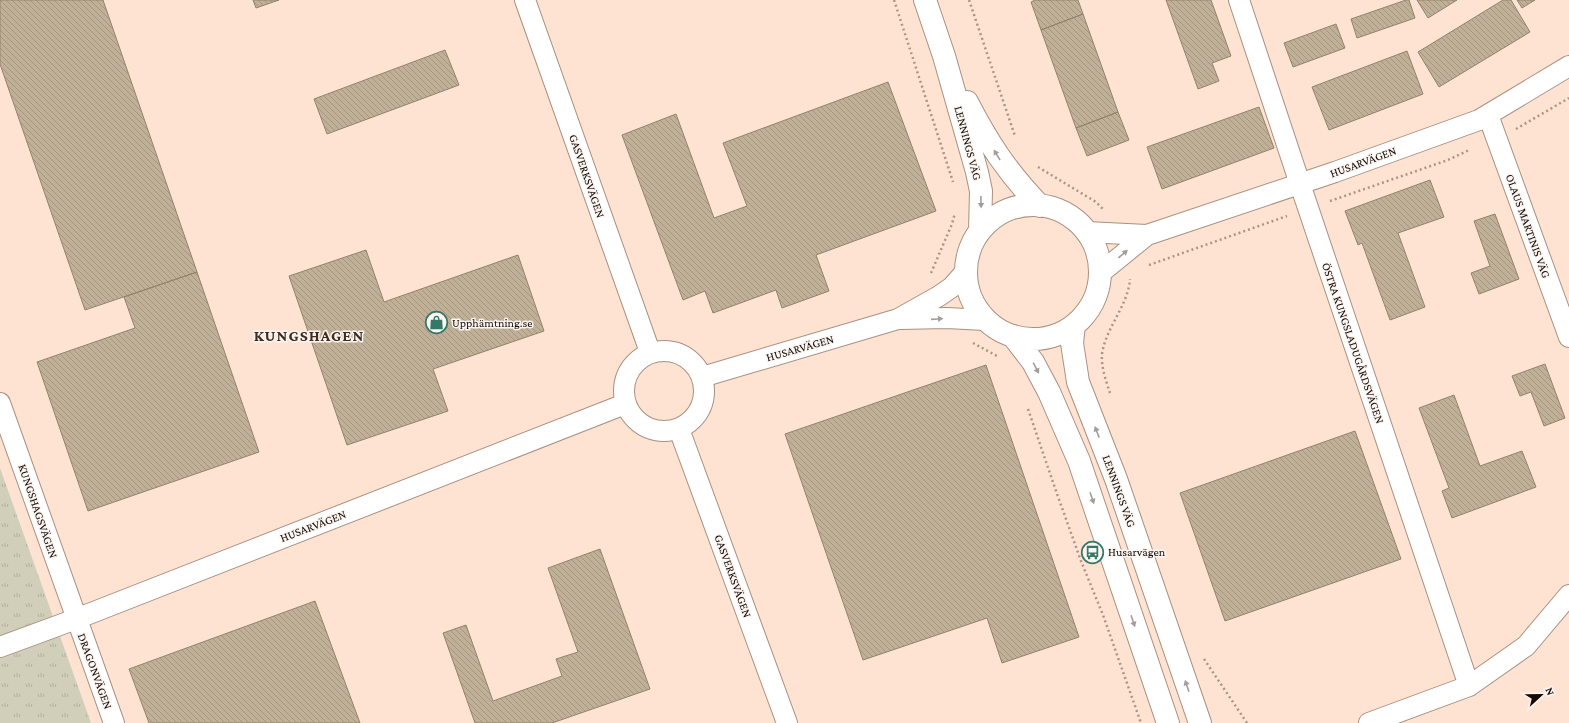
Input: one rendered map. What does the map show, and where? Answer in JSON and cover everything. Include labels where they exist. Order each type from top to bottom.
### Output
[{"type":"main road","name":"LENNINGS VÄG","points":[[926,0],[969,142],[981,191],[980,231]]},
{"type":"main road","name":"LENNINGS VÄG","points":[[944,56],[977,122],[1002,163],[1040,206]]},
{"type":"main road","points":[[1023,206],[1040,206],[1066,214],[1077,222],[1086,232],[1094,245],[1100,274],[1096,293],[1087,311],[1074,325],[1060,333],[1045,338],[1029,339],[1013,336],[998,330],[985,320],[975,306],[968,289],[966,271],[970,250],[980,231],[992,219],[1007,210],[1023,206]]},
{"type":"main road","name":"LENNINGS VÄG","points":[[1074,325],[1072,343],[1078,382],[1116,479],[1200,723]]},
{"type":"main road","points":[[1013,336],[1033,362],[1049,392],[1079,461],[1168,723]]},
{"type":"street","name":"GASVERKSVÄGEN","points":[[525,0],[650,352]]},
{"type":"street","name":"ÖSTRA KUNGSLADUGÅRDSVÄGEN","points":[[1239,0],[1469,686]]},
{"type":"street","name":"HUSARVÄGEN","points":[[1100,274],[1147,235],[1300,184],[1471,123],[1488,115],[1569,66]]},
{"type":"street","name":"OLAUS MARTINIS VÄG","points":[[1488,115],[1569,337]]},
{"type":"street","name":"HUSARVÄGEN","points":[[1086,232],[1147,235]]},
{"type":"street","name":"HUSARVÄGEN","points":[[702,377],[898,319],[952,287],[966,271]]},
{"type":"street","name":"HUSARVÄGEN","points":[[898,319],[947,318],[985,320]]},
{"type":"street","points":[[662,350],[680,354],[696,366],[702,377],[704,389],[703,402],[698,413],[689,422],[678,429],[665,432],[653,430],[641,424],[631,416],[625,404],[623,392],[625,379],[630,368],[639,359],[650,352],[662,350]]},
{"type":"street","name":"KUNGSHAGSVÄGEN","points":[[0,403],[76,619]]},
{"type":"street","name":"HUSARVÄGEN","points":[[0,647],[76,619],[625,404]]},
{"type":"street","name":"GASVERKSVÄGEN","points":[[678,429],[787,723]]},
{"type":"street","points":[[1368,723],[1469,686],[1526,646],[1569,595]]},
{"type":"street","name":"DRAGONVÄGEN","points":[[76,619],[114,723]]},
{"type":"path","points":[[969,0],[1018,143]]},
{"type":"path","points":[[1033,164],[1096,202],[1109,214],[1116,233]]},
{"type":"path","points":[[1111,395],[1103,372],[1102,355],[1106,338],[1129,290],[1130,275],[1123,254]]},
{"type":"path","points":[[1200,653],[1247,723]]},
{"type":"green space","points":[[0,468],[91,723],[0,723]]},
{"type":"building","points":[[0,0],[103,0],[197,272],[85,310],[0,64]]},
{"type":"building","points":[[253,0],[279,0],[256,8]]},
{"type":"building","points":[[1035,0],[1078,0],[1083,14],[1041,30],[1031,2]]},
{"type":"building","points":[[1166,0],[1211,0],[1231,56],[1212,63],[1219,81],[1198,89]]},
{"type":"building","points":[[1409,0],[1415,18],[1357,38],[1351,19]]},
{"type":"building","points":[[1417,0],[1457,0],[1428,18]]},
{"type":"building","points":[[1503,0],[1511,0],[1530,32],[1439,87],[1418,52]]},
{"type":"building","points":[[1517,0],[1535,0],[1522,8]]},
{"type":"building","points":[[1083,14],[1118,112],[1076,128],[1041,30]]},
{"type":"building","points":[[1336,24],[1345,48],[1293,67],[1284,43]]},
{"type":"building","points":[[445,50],[459,85],[327,134],[314,99]]},
{"type":"building","points":[[1407,51],[1423,94],[1329,130],[1312,87]]},
{"type":"building","points":[[888,82],[936,211],[816,255],[829,291],[782,308],[776,290],[713,313],[705,291],[683,300],[622,135],[676,114],[714,218],[747,206],[723,143]]},
{"type":"building","points":[[1259,107],[1274,148],[1162,189],[1147,147]]},
{"type":"building","points":[[1118,112],[1129,140],[1087,156],[1076,128]]},
{"type":"building","points":[[1430,180],[1444,217],[1398,233],[1425,307],[1390,320],[1362,243],[1358,245],[1345,211]]},
{"type":"building","points":[[1495,214],[1519,279],[1479,294],[1471,273],[1490,266],[1474,221]]},
{"type":"building","points":[[366,250],[384,302],[518,255],[544,331],[433,369],[448,411],[347,445],[289,276]]},
{"type":"building","points":[[197,272],[259,452],[88,511],[37,362],[135,328],[124,297]]},
{"type":"building","points":[[1545,364],[1565,418],[1544,426],[1531,392],[1520,396],[1512,376]]},
{"type":"building","points":[[986,365],[1079,637],[1002,663],[987,618],[863,660],[785,434]]},
{"type":"building","points":[[1454,395],[1480,466],[1522,451],[1536,487],[1452,518],[1442,491],[1449,488],[1419,408]]},
{"type":"building","points":[[1355,431],[1401,559],[1225,621],[1180,493]]},
{"type":"building","points":[[600,549],[650,689],[552,723],[475,723],[443,633],[466,625],[493,701],[562,676],[556,659],[578,652],[548,568]]},
{"type":"building","points":[[315,601],[360,723],[149,723],[129,669]]},
{"type":"place","name":"Upphämtning.se","points":[[436,323]]},
{"type":"place","name":"Husarvägen","points":[[1093,552]]},
{"type":"district","name":"KUNGSHAGEN","points":[[309,335]]}]
